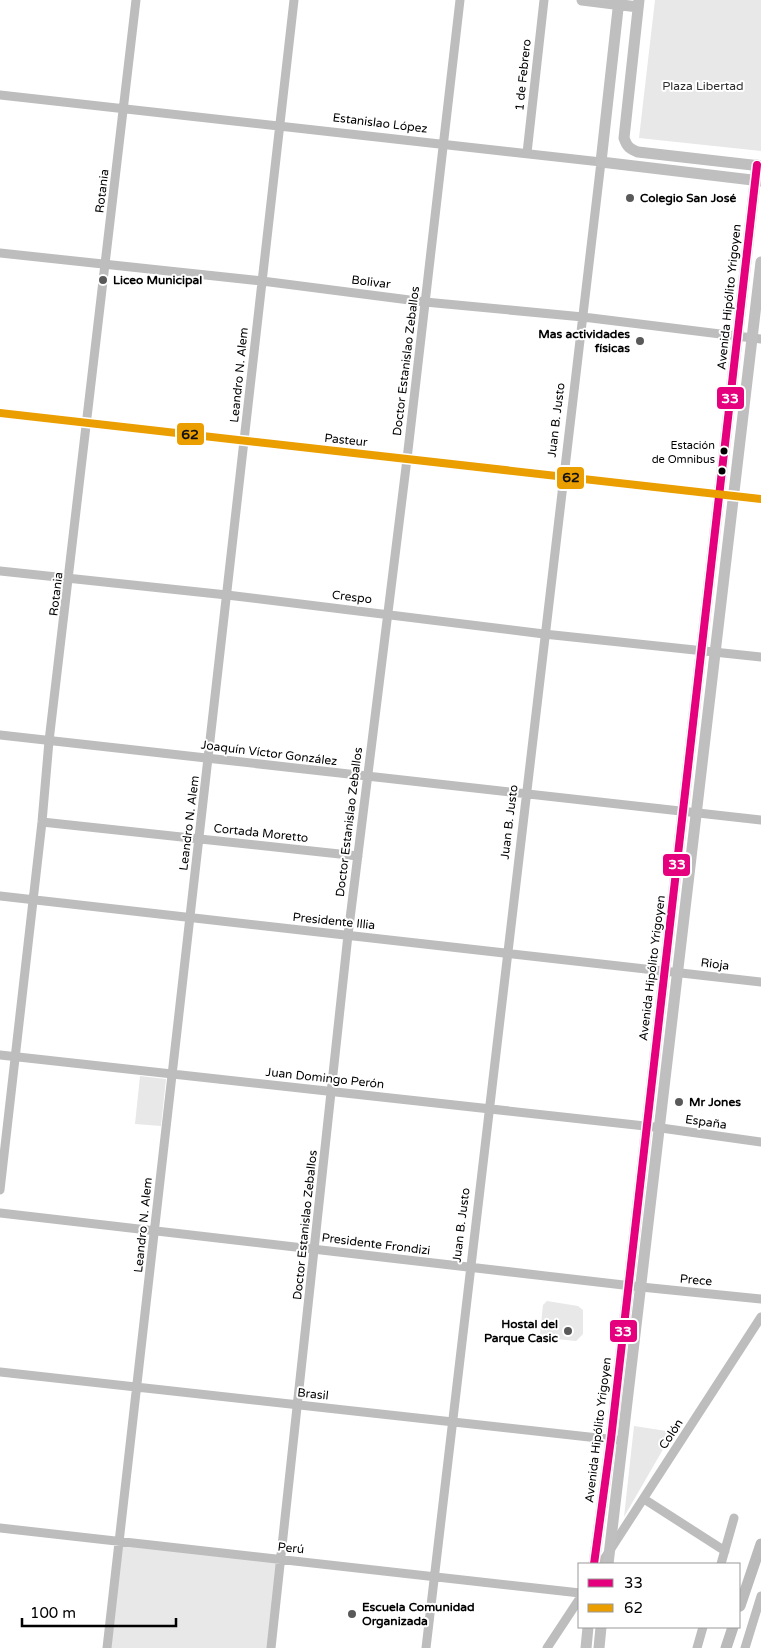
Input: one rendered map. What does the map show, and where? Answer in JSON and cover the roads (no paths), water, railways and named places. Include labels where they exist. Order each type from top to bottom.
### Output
[{"type":"street","name":"Rotania","points":[[0,1190],[42,822],[49,741],[70,580],[136,0]]},
{"type":"street","name":"Leandro N. Alem","points":[[107,1648],[294,0]]},
{"type":"street","name":"Doctor Estanislao Zeballos","points":[[271,1648],[366,777],[407,459],[460,0]]},
{"type":"street","name":"1 de Febrero","points":[[527,153],[544,0]]},
{"type":"street","points":[[582,0],[639,4],[624,138],[630,149],[638,152],[759,166]]},
{"type":"street","name":"Juan B. Justo","points":[[426,1648],[601,162],[618,2]]},
{"type":"street","name":"Estanislao López","points":[[0,95],[527,153],[758,181]]},
{"type":"street","name":"Avenida Hipólito Yrigoyen","points":[[608,1563],[629,1286],[759,166]]},
{"type":"street","name":"Bolivar","points":[[0,253],[262,281],[425,302],[583,316],[757,338]]},
{"type":"street","name":"Avenida Hipólito Yrigoyen","points":[[594,1563],[617,1440],[641,1288],[733,496],[757,338],[761,262]]},
{"type":"street","name":"Pasteur","points":[[0,413],[761,499]]},
{"type":"street","name":"Crespo","points":[[0,571],[70,580],[227,595],[544,634],[761,657]]},
{"type":"street","name":"Joaquín Víctor González","points":[[0,735],[761,820]]},
{"type":"street","name":"Cortada Moretto","points":[[42,822],[358,856]]},
{"type":"street","name":"Presidente Illia","points":[[0,896],[665,970]]},
{"type":"street","name":"Rioja","points":[[665,970],[761,982]]},
{"type":"street","name":"Juan Domingo Perón","points":[[0,1055],[647,1127]]},
{"type":"street","name":"España","points":[[647,1127],[761,1142]]},
{"type":"street","name":"Presidente Frondizi","points":[[0,1214],[629,1286]]},
{"type":"street","name":"Prece","points":[[629,1286],[761,1299]]},
{"type":"street","name":"Colón","points":[[602,1563],[761,1317]]},
{"type":"street","name":"Brasil","points":[[0,1372],[617,1440]]},
{"type":"street","points":[[644,1499],[725,1551]]},
{"type":"street","points":[[721,1563],[734,1518]]},
{"type":"street","name":"Perú","points":[[0,1528],[578,1593]]},
{"type":"street","points":[[745,1648],[761,1599]]},
{"type":"street","points":[[547,1648],[578,1601]]},
{"type":"street","points":[[586,1648],[588,1628]]},
{"type":"street","points":[[599,1648],[601,1628]]},
{"type":"street","points":[[697,1648],[703,1628]]},
{"type":"waterway","points":[[741,1603],[761,1544]]},
{"type":"waterway","points":[[726,1648],[733,1628]]},
{"type":"place","name":"Colegio San José","points":[[630,198]]},
{"type":"place","name":"Liceo Municipal","points":[[103,280]]},
{"type":"place","name":"Mas actividades físicas","points":[[640,341]]},
{"type":"place","name":"Estación de Omnibus","points":[[724,451]]},
{"type":"place","name":"Mr Jones","points":[[679,1102]]},
{"type":"place","name":"Hostal del Parque Casic","points":[[568,1331]]},
{"type":"place","name":"Escuela Comunidad Organizada","points":[[352,1614]]},
{"type":"park label","name":"Plaza Libertad","points":[[703,86]]}]
